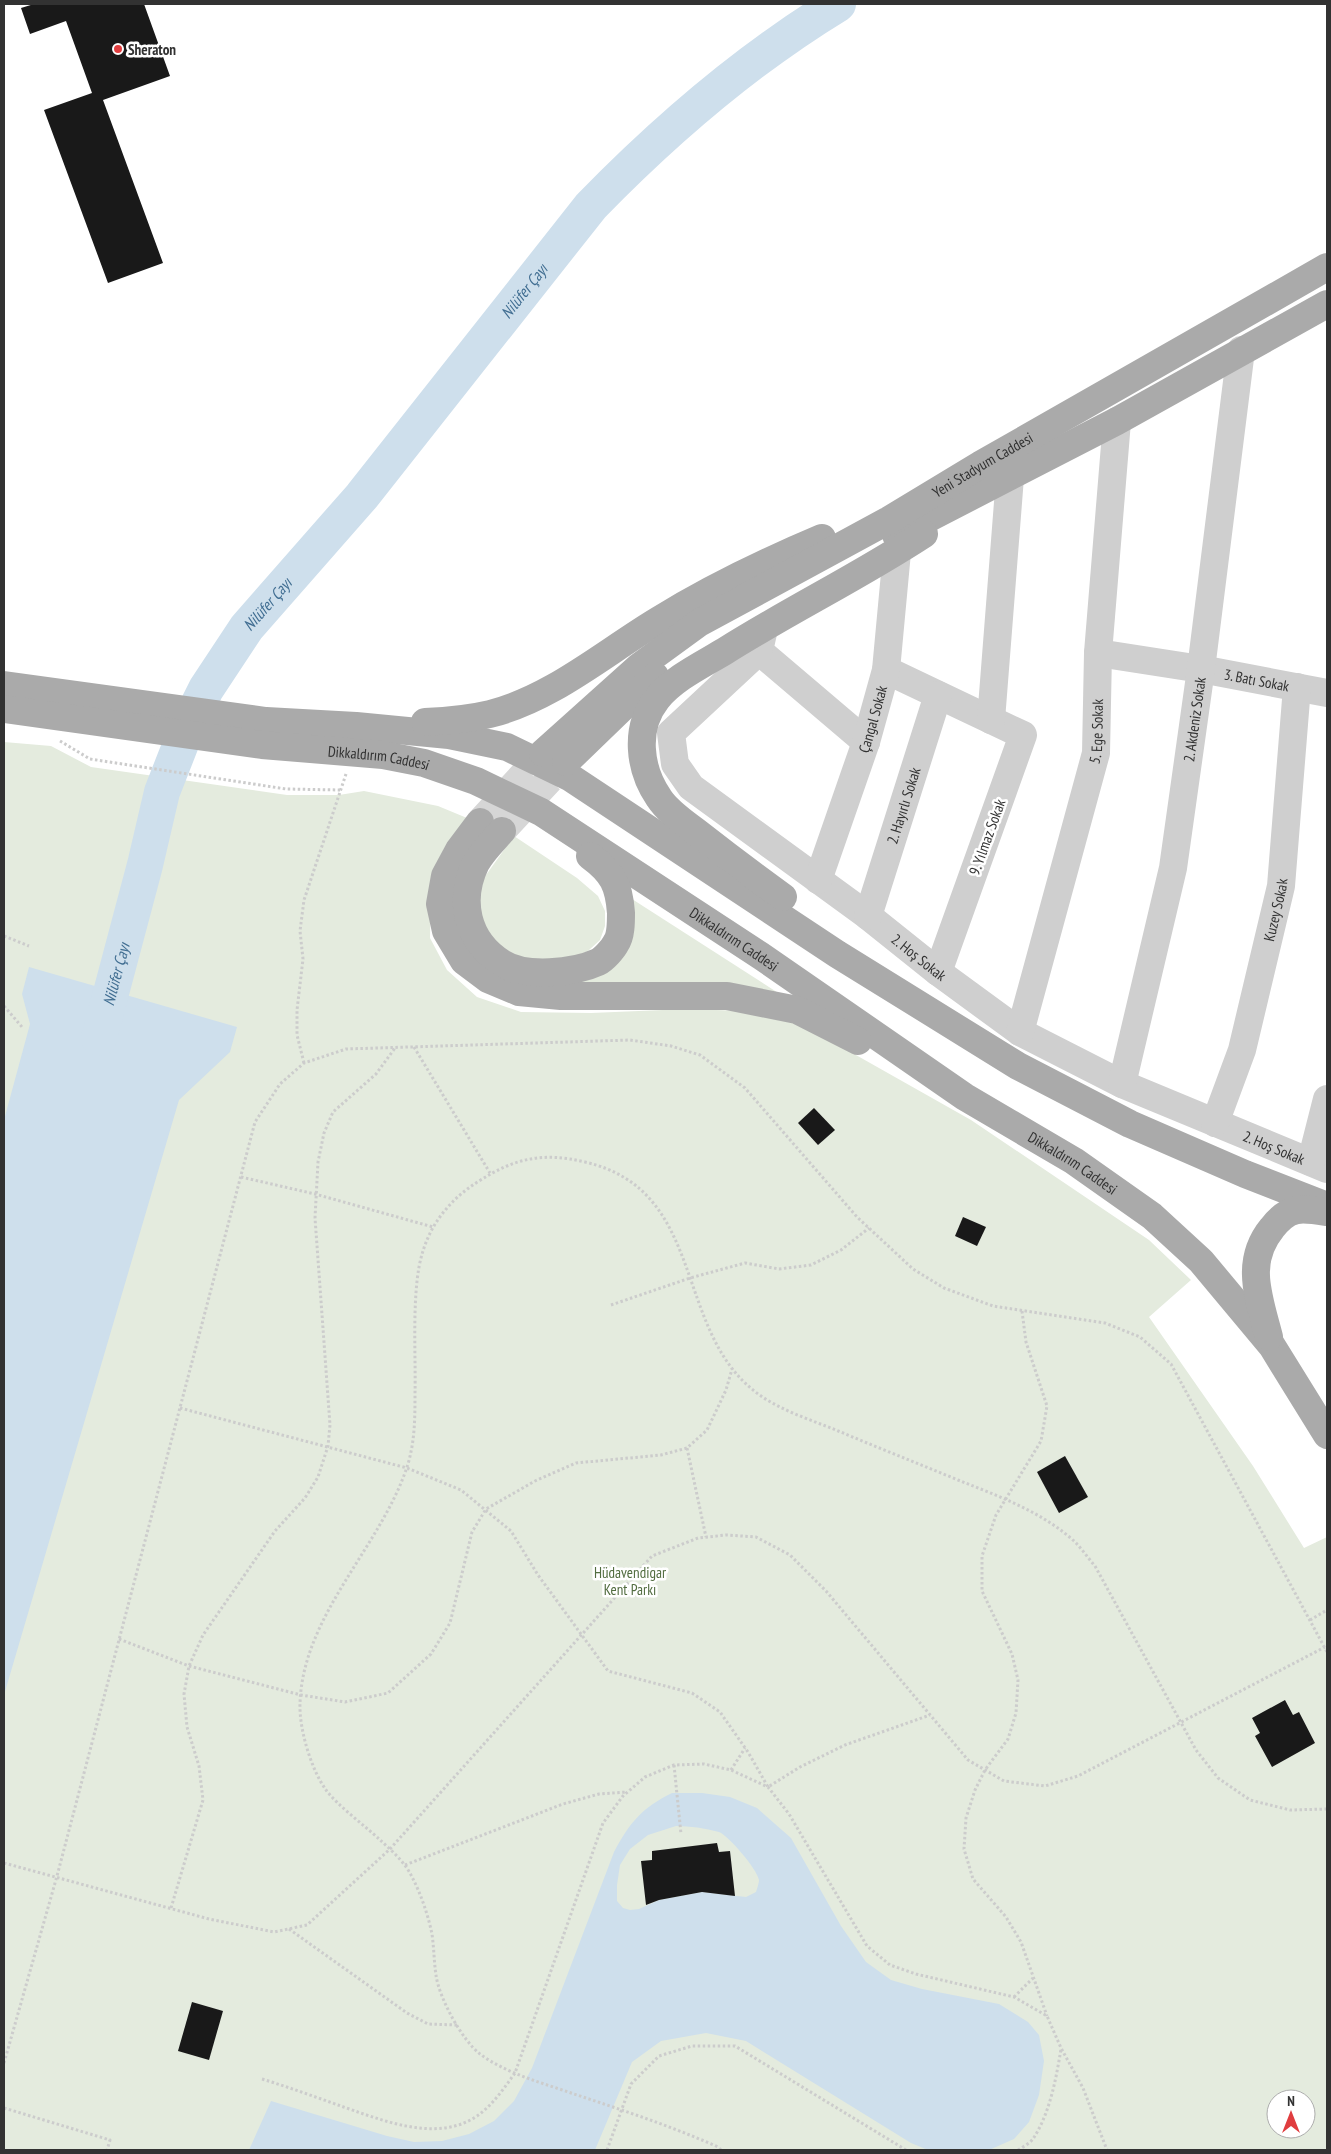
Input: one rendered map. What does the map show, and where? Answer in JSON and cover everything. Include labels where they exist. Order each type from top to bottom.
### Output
[{"type":"main road","name":"Yeni Stadyum Caddesi","points":[[651,668],[699,623],[889,520],[980,465],[1327,268]]},
{"type":"main road","name":"Yeni Stadyum Caddesi","points":[[651,668],[900,533],[1117,421],[1241,350],[1327,304]]},
{"type":"main road","points":[[354,739],[440,721],[490,714],[534,698],[567,680],[657,621],[739,574],[888,509],[980,465]]},
{"type":"main road","points":[[945,1020],[882,967],[728,857],[681,820],[660,799],[646,776],[641,752],[645,724],[656,700],[673,683],[761,639],[1010,477]]},
{"type":"main road","points":[[560,764],[651,668]]},
{"type":"main road","name":"Dikkaldırım Caddesi","points":[[4,686],[63,705],[264,733],[354,739],[449,735],[507,747],[560,764],[837,954],[1018,1066],[1130,1124],[1245,1174],[1327,1206]]},
{"type":"main road","name":"Dikkaldırım Caddesi","points":[[4,709],[63,705]]},
{"type":"main road","name":"Dikkaldırım Caddesi","points":[[354,739],[476,781],[540,812],[745,946],[965,1098],[1074,1161],[1152,1216],[1201,1261],[1272,1346],[1327,1434]]},
{"type":"main road","points":[[540,812],[614,880],[620,901],[621,920],[617,942],[600,961],[566,972],[531,972],[503,963],[479,942],[466,914],[466,887],[491,826],[459,850],[445,876],[440,904],[446,931],[464,961],[488,979],[519,992],[561,996],[727,996],[797,1010],[965,1098]]},
{"type":"main road","points":[[1272,1346],[1259,1299],[1255,1264],[1262,1240],[1274,1224],[1290,1210],[1306,1209],[1327,1213]]},
{"type":"street","name":"2. Akdeniz Sokak","points":[[1122,1084],[1173,868],[1201,669],[1241,350]]},
{"type":"street","name":"5. Ege Sokak","points":[[1020,1032],[1096,753],[1098,653],[1117,421]]},
{"type":"street","points":[[991,720],[1010,477]]},
{"type":"street","name":"Çangal Sokak","points":[[818,880],[866,742],[886,670],[897,552]]},
{"type":"street","points":[[761,639],[866,742]]},
{"type":"street","name":"2. Hoş Sokak","points":[[761,639],[671,734],[675,764],[691,787],[868,916],[938,972],[1020,1032],[1122,1084],[1319,1166]]},
{"type":"street","name":"3. Batı Sokak","points":[[1098,653],[1201,669],[1327,693]]},
{"type":"street","name":"9. Yılmaz Sokak","points":[[886,670],[1023,735],[938,972]]},
{"type":"street","name":"Kuzey Sokak","points":[[1215,1123],[1242,1050],[1281,886],[1297,688]]},
{"type":"street","name":"2. Hayırlı Sokak","points":[[868,916],[938,695]]},
{"type":"street","points":[[1319,1166],[1327,1099]]},
{"type":"path","points":[[304,1062],[297,1035],[297,1010],[303,959],[300,931],[304,900],[340,790],[354,739]]},
{"type":"path","points":[[94,759],[286,789],[340,790]]},
{"type":"path","points":[[4,936],[29,946]]},
{"type":"path","points":[[4,1006],[22,1027]]},
{"type":"path","points":[[4,2063],[56,1876],[256,1122],[280,1084],[304,1062],[346,1049],[630,1040],[671,1046],[700,1056],[745,1088],[869,1228],[913,1269],[944,1288],[993,1306],[1105,1323],[1140,1337],[1171,1364],[1327,1652]]},
{"type":"path","points":[[171,1908],[203,1800],[199,1766],[188,1727],[184,1694],[189,1666],[203,1635],[270,1538],[306,1498],[318,1477],[328,1446],[330,1424],[315,1218],[318,1162],[324,1133],[332,1112],[376,1074],[396,1047]]},
{"type":"path","points":[[413,1047],[490,1174]]},
{"type":"path","points":[[721,2150],[683,2132],[515,2073],[478,2052],[457,2025],[436,1982],[432,1933],[422,1900],[409,1870],[390,1849],[327,1791],[307,1750],[299,1707],[305,1666],[327,1613],[392,1504],[406,1468],[415,1436],[416,1294],[422,1253],[437,1218],[464,1191],[490,1174],[533,1157],[557,1157],[590,1162],[621,1175],[653,1199],[670,1224],[712,1336],[732,1369],[761,1396],[803,1417],[1006,1500],[1052,1524],[1076,1542],[1095,1566],[1196,1750],[1218,1778],[1250,1800],[1290,1810],[1327,1809]]},
{"type":"path","points":[[241,1178],[315,1194],[433,1227]]},
{"type":"path","points":[[611,1305],[690,1278],[745,1263],[779,1269],[811,1265],[841,1250],[869,1228]]},
{"type":"path","points":[[1022,1311],[1026,1342],[1047,1406],[1041,1441],[996,1515],[982,1556],[982,1591],[1012,1654],[1018,1680],[1016,1713],[1008,1739],[985,1770],[975,1790],[966,1818],[964,1849],[974,1879],[1006,1917],[1021,1942],[1047,2016],[1061,2048],[1083,2088],[1107,2150]]},
{"type":"path","points":[[119,1639],[189,1666],[301,1695],[345,1702],[388,1693],[431,1654],[450,1623],[472,1532],[486,1509],[535,1481],[576,1463],[661,1455],[687,1448],[707,1430],[726,1390],[732,1369]]},
{"type":"path","points":[[180,1408],[406,1468],[461,1490],[511,1531],[538,1575],[608,1670],[692,1693],[720,1712],[745,1748],[768,1787],[790,1814],[867,1946],[890,1965],[916,1974],[1014,1997],[1047,2016]]},
{"type":"path","points":[[687,1448],[706,1538]]},
{"type":"path","points":[[4,1863],[209,1919],[274,1932],[307,1925],[390,1849],[652,1556],[706,1538],[726,1535],[756,1537],[790,1555],[826,1590],[968,1760],[1004,1781],[1045,1786],[1078,1776],[1325,1647]]},
{"type":"path","points":[[1310,1620],[1327,1610]]},
{"type":"path","points":[[768,1787],[800,1767],[845,1745],[930,1715]]},
{"type":"path","points":[[731,1770],[745,1748]]},
{"type":"path","points":[[262,2079],[394,2124],[433,2128],[457,2125],[477,2116],[498,2096],[515,2073],[603,1823],[627,1792],[645,1777],[674,1765],[704,1764],[731,1770],[768,1787]]},
{"type":"path","points":[[674,1765],[682,1834]]},
{"type":"path","points":[[405,1865],[564,1804],[599,1794],[627,1792]]},
{"type":"path","points":[[288,1929],[407,2013],[428,2024],[457,2025]]},
{"type":"path","points":[[1014,1997],[1033,1978]]},
{"type":"path","points":[[607,2150],[631,2084],[659,2056],[692,2046],[735,2046],[906,2150]]},
{"type":"path","points":[[1018,2150],[1032,2140],[1042,2120],[1054,2087],[1061,2048]]},
{"type":"path","points":[[4,2108],[110,2140],[108,2150]]},
{"type":"green space","name":"Hüdavendigar Kent Parkı","points":[[4,742],[51,746],[91,767],[287,795],[339,795],[364,791],[438,806],[467,818],[445,847],[431,875],[430,938],[447,970],[477,997],[521,1012],[591,1013],[687,1009],[745,1011],[794,1020],[971,1120],[1149,1240],[1191,1280],[1149,1317],[1253,1466],[1304,1548],[1327,1537],[1327,2150],[4,2150]]},
{"type":"green space","points":[[514,836],[577,878],[598,896],[605,911],[605,926],[600,940],[588,951],[569,959],[537,960],[517,957],[496,945],[478,913],[481,882]]},
{"type":"green space","points":[[632,899],[786,998],[570,985]]},
{"type":"water","points":[[29,967],[237,1027],[230,1052],[179,1100],[4,1695],[4,1120],[30,1024],[22,994]]},
{"type":"water","points":[[672,1793],[702,1793],[730,1797],[757,1808],[791,1838],[841,1926],[866,1962],[891,1980],[922,1989],[999,2004],[1028,2022],[1039,2035],[1044,2061],[1039,2095],[1029,2122],[1014,2139],[989,2150],[928,2150],[911,2143],[746,2041],[706,2033],[661,2041],[632,2062],[595,2150],[249,2150],[271,2101],[387,2136],[414,2142],[442,2141],[469,2134],[494,2121],[514,2101],[532,2068],[614,1852],[631,1824],[645,1810]],"holes":[[[676,1826],[703,1828],[724,1835],[736,1846],[757,1875],[759,1880],[756,1892],[746,1897],[702,1892],[659,1900],[639,1909],[630,1910],[623,1908],[617,1901],[617,1885],[620,1865],[630,1849],[648,1835]]]},
{"type":"building","points":[[34,4],[144,4],[170,76],[103,100],[163,263],[108,283],[44,110],[92,93],[66,21],[30,34],[21,8]]},
{"type":"building","points":[[814,1108],[835,1130],[818,1145],[798,1123]]},
{"type":"building","points":[[963,1217],[986,1227],[977,1246],[955,1236]]},
{"type":"building","points":[[1065,1456],[1088,1497],[1059,1513],[1037,1472]]},
{"type":"building","points":[[1285,1700],[1293,1715],[1299,1712],[1315,1743],[1272,1767],[1255,1736],[1260,1733],[1252,1718]]},
{"type":"building","points":[[717,1843],[719,1852],[730,1851],[735,1896],[702,1892],[659,1900],[646,1905],[641,1861],[652,1860],[652,1851]]},
{"type":"building","points":[[192,2002],[223,2011],[209,2060],[178,2051]]},
{"type":"waterway","name":"Nilüfer Çayı","points":[[99,1038],[145,865],[162,792],[189,723],[206,689],[247,627],[362,496],[591,206],[648,150],[708,97],[771,48],[838,4]]},
{"type":"tunnel","points":[[480,822],[543,753]]},
{"type":"tunnel","points":[[502,831],[566,762]]},
{"type":"place","name":"Sheraton","points":[[118,49]]}]
